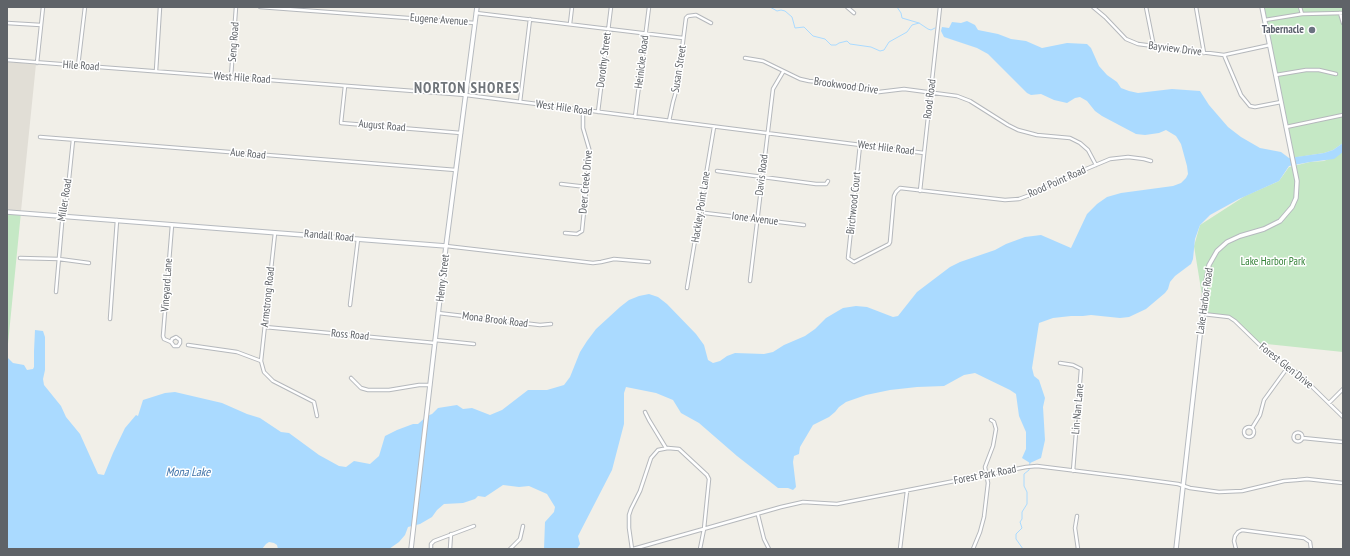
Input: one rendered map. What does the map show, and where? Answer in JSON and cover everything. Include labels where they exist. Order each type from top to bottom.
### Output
[{"type":"street","points":[[38,62],[43,7]]},
{"type":"street","points":[[78,66],[85,7]]},
{"type":"street","points":[[156,71],[160,7]]},
{"type":"street","name":"Seng Road","points":[[231,77],[236,7]]},
{"type":"street","name":"Eugene Avenue","points":[[260,7],[475,23]]},
{"type":"street","name":"Henry Street","points":[[412,547],[446,246],[477,7]]},
{"type":"street","points":[[570,24],[572,7]]},
{"type":"street","name":"Dorothy Street","points":[[598,112],[611,7]]},
{"type":"street","name":"Heinicke Road","points":[[635,117],[649,7]]},
{"type":"street","points":[[846,7],[854,13]]},
{"type":"street","name":"Rood Road","points":[[920,191],[940,7]]},
{"type":"street","name":"Bayview Drive","points":[[1093,7],[1126,39],[1138,44],[1224,55],[1270,45]]},
{"type":"street","points":[[1146,7],[1153,47]]},
{"type":"street","points":[[1196,7],[1204,53]]},
{"type":"street","name":"Lake Harbor Road","points":[[1176,549],[1207,272],[1217,251],[1227,242],[1240,236],[1272,226],[1280,221],[1287,214],[1296,198],[1297,181],[1295,169],[1262,7]]},
{"type":"street","points":[[1300,7],[1302,14]]},
{"type":"street","name":"Eugene Avenue","points":[[476,13],[683,38]]},
{"type":"street","points":[[1265,20],[1302,14],[1342,13],[1343,23]]},
{"type":"street","name":"Susan Street","points":[[670,121],[677,88],[686,18],[688,16],[696,16],[710,23]]},
{"type":"street","points":[[520,102],[530,20]]},
{"type":"street","points":[[7,22],[41,25]]},
{"type":"street","points":[[1224,55],[1241,96],[1250,106],[1255,107],[1281,102]]},
{"type":"street","name":"Brookwood Drive","points":[[745,58],[763,61],[783,72],[805,80],[839,84],[879,92],[904,89],[963,97],[1018,130],[1036,135],[1070,138],[1080,143],[1088,150],[1096,165]]},
{"type":"street","name":"Hile Road","points":[[7,60],[156,71]]},
{"type":"street","points":[[1276,75],[1306,70],[1319,70],[1336,74]]},
{"type":"street","name":"West Hile Road","points":[[156,71],[466,95],[924,153]]},
{"type":"street","name":"Davis Road","points":[[750,281],[767,133],[774,86],[783,72]]},
{"type":"street","name":"August Road","points":[[344,86],[341,123],[460,133]]},
{"type":"street","name":"Deer Creek Drive","points":[[565,233],[576,234],[582,231],[590,152],[583,128],[584,111]]},
{"type":"street","points":[[1286,127],[1343,115]]},
{"type":"street","name":"Hackley Point Lane","points":[[687,288],[714,126]]},
{"type":"street","name":"Aue Road","points":[[40,137],[456,170]]},
{"type":"street","name":"Miller Road","points":[[56,292],[62,223],[66,208],[73,140]]},
{"type":"street","name":"Birchwood Court","points":[[860,144],[848,258],[850,260],[854,262],[858,261],[889,244],[894,196]]},
{"type":"street","name":"Rood Point Road","points":[[894,196],[900,188],[1006,200],[1019,199],[1096,165],[1118,158],[1144,159],[1151,161]]},
{"type":"street","points":[[717,171],[820,184],[826,184],[828,181]]},
{"type":"street","points":[[561,184],[587,187]]},
{"type":"street","name":"Randall Road","points":[[7,212],[446,246],[593,263],[614,259],[649,262]]},
{"type":"street","name":"Ione Avenue","points":[[705,213],[804,225]]},
{"type":"street","points":[[110,319],[117,220]]},
{"type":"street","name":"Vineyard Lane","points":[[171,342],[164,339],[163,336],[172,224]]},
{"type":"street","name":"Armstrong Road","points":[[261,361],[275,232]]},
{"type":"street","points":[[350,305],[358,239]]},
{"type":"street","points":[[20,258],[59,259],[89,263]]},
{"type":"street","name":"Mona Brook Road","points":[[438,313],[540,325],[551,324]]},
{"type":"street","name":"Forest Glen Drive","points":[[1202,314],[1229,317],[1235,321],[1271,356],[1299,374],[1343,417]]},
{"type":"street","name":"Ross Road","points":[[265,327],[474,344]]},
{"type":"street","points":[[188,345],[237,352],[261,361],[264,372],[273,381],[314,402],[317,416]]},
{"type":"street","name":"Lin-Nan Lane","points":[[1060,363],[1073,365],[1081,369],[1073,471]]},
{"type":"street","points":[[1252,428],[1260,415],[1264,400],[1288,367]]},
{"type":"street","points":[[351,378],[362,388],[368,390],[389,390],[419,385],[431,385]]},
{"type":"street","points":[[1329,403],[1343,389]]},
{"type":"street","points":[[645,412],[666,448]]},
{"type":"street","points":[[973,549],[984,517],[988,483],[985,467],[993,446],[996,429],[991,420]]},
{"type":"street","points":[[1303,438],[1343,442]]},
{"type":"street","points":[[632,549],[629,515],[640,491],[651,458],[658,450],[666,448],[679,449],[710,479],[700,549]]},
{"type":"street","name":"Forest Park Road","points":[[632,549],[803,502],[834,505],[1035,466],[1183,485],[1197,489],[1229,492],[1250,490],[1284,481],[1308,480],[1343,483]]},
{"type":"street","points":[[900,549],[907,491]]},
{"type":"street","points":[[758,515],[764,539],[769,549]]},
{"type":"street","points":[[1077,516],[1075,528],[1078,549]]},
{"type":"street","points":[[430,549],[431,544],[434,542],[474,526]]},
{"type":"street","points":[[510,549],[520,539],[523,526]]},
{"type":"street","points":[[1236,549],[1234,541],[1235,536],[1242,530],[1304,538],[1310,542],[1311,549]]},
{"type":"street","points":[[450,549],[451,534]]},
{"type":"shaded area","points":[[7,62],[36,64],[21,211],[7,210]]},
{"type":"green space","points":[[1262,7],[1343,7],[1343,143],[1333,150],[1324,153],[1292,157]]},
{"type":"green space","name":"Lake Harbor Park","points":[[1343,152],[1343,352],[1257,343],[1229,317],[1205,314],[1194,246],[1200,225],[1245,196],[1279,181],[1289,167],[1310,162],[1324,161]]},
{"type":"green space","points":[[7,211],[21,212],[7,354]]},
{"type":"water","name":"Mona Lake","points":[[967,21],[975,25],[978,30],[998,34],[1011,39],[1026,41],[1042,48],[1067,43],[1087,44],[1091,48],[1099,66],[1107,75],[1117,82],[1121,88],[1129,91],[1138,93],[1172,89],[1200,91],[1209,105],[1228,127],[1241,137],[1260,148],[1281,152],[1289,158],[1324,153],[1333,150],[1343,143],[1343,152],[1334,159],[1289,166],[1279,181],[1239,199],[1210,215],[1200,225],[1195,239],[1191,264],[1175,276],[1170,282],[1165,293],[1146,309],[1129,317],[1120,318],[1091,315],[1071,316],[1053,318],[1039,323],[1032,368],[1034,376],[1039,380],[1045,398],[1043,407],[1045,440],[1041,458],[1030,463],[1022,458],[1026,449],[1026,432],[1019,416],[1016,394],[975,373],[964,375],[944,386],[890,390],[866,395],[846,402],[829,417],[813,425],[800,447],[799,454],[794,456],[793,462],[796,487],[793,490],[788,488],[778,488],[737,456],[699,423],[681,413],[673,400],[656,393],[626,387],[624,393],[624,424],[612,470],[578,536],[580,544],[577,549],[544,549],[545,522],[554,512],[555,507],[547,494],[529,486],[519,487],[503,485],[485,497],[478,496],[475,499],[463,503],[444,504],[432,517],[420,524],[408,527],[405,535],[399,542],[389,549],[278,549],[277,545],[269,542],[262,549],[7,549],[7,357],[13,363],[24,365],[27,370],[33,369],[35,330],[43,331],[45,337],[44,385],[61,406],[66,417],[80,434],[98,474],[104,475],[125,428],[136,415],[138,416],[143,400],[165,393],[175,392],[222,403],[260,418],[281,432],[289,433],[319,455],[339,466],[346,467],[354,461],[370,464],[379,456],[385,436],[413,424],[418,424],[438,408],[457,405],[463,409],[472,408],[490,415],[502,410],[528,390],[547,390],[564,385],[570,377],[580,352],[596,329],[629,300],[639,296],[649,294],[658,297],[667,304],[696,334],[704,345],[708,360],[713,363],[735,353],[764,354],[773,352],[784,345],[805,336],[826,318],[843,308],[856,306],[867,307],[893,317],[898,316],[917,292],[950,267],[1025,237],[1041,235],[1071,248],[1087,214],[1107,197],[1121,193],[1173,186],[1181,183],[1186,178],[1188,174],[1187,166],[1181,144],[1176,136],[1166,130],[1159,133],[1145,135],[1136,134],[1102,116],[1095,111],[1087,101],[1080,97],[1067,103],[1054,100],[1041,94],[1031,95],[1027,93],[988,54],[977,48],[944,37],[941,31],[942,27],[949,28],[952,22],[961,23]]},
{"type":"waterway","points":[[770,7],[777,11],[785,11],[792,17],[795,28],[804,27],[813,36],[825,39],[831,45],[836,45],[847,41],[850,44],[871,47],[880,51],[884,50],[889,42],[907,32],[912,25],[919,23]]},
{"type":"waterway","points":[[897,7],[902,18],[919,23],[931,30],[935,28]]},
{"type":"waterway","points":[[1023,549],[1016,539],[1016,534],[1022,528],[1020,522],[1022,519],[1022,512],[1027,504],[1024,474],[1029,470],[1030,462]]},
{"type":"place","name":"Tabernacle","points":[[1312,30]]},
{"type":"district","name":"NORTON SHORES","points":[[467,89]]}]
